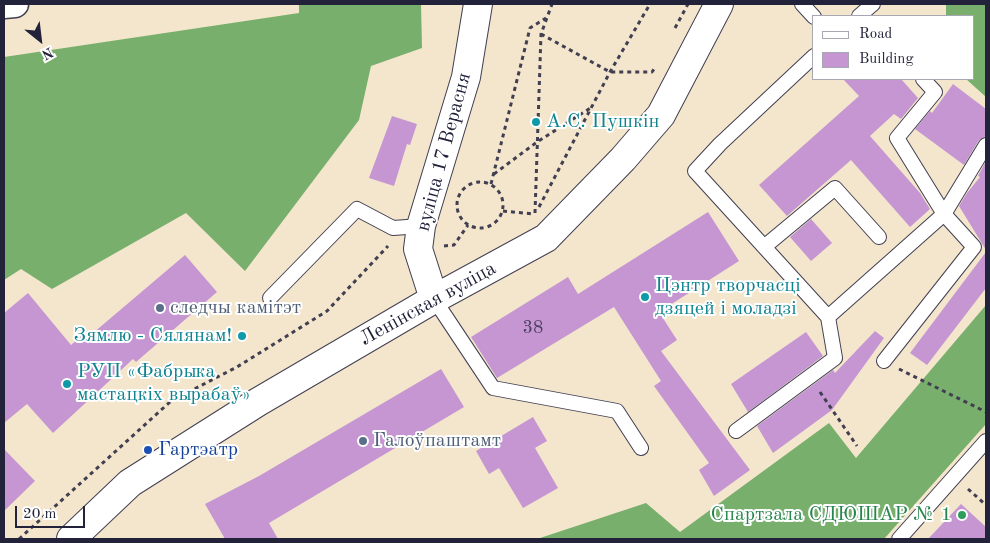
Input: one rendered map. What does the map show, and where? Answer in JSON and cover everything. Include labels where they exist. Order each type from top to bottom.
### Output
[{"type":"main road","name":"вуліца 17 Верасня","points":[[434,299],[420,238],[466,76],[478,4]]},
{"type":"main road","name":"Ленінская вуліца","points":[[72,539],[130,483],[258,402],[434,299],[546,238],[623,159],[661,115],[718,4]]},
{"type":"street","points":[[4,5],[15,4]]},
{"type":"lane","points":[[802,4],[812,15]]},
{"type":"lane","points":[[736,431],[835,358],[828,317],[695,172],[720,144],[812,58]]},
{"type":"lane","points":[[884,361],[974,247],[944,214],[897,138],[935,92],[924,80]]},
{"type":"lane","points":[[828,317],[944,214],[986,145]]},
{"type":"lane","points":[[764,247],[835,188],[879,237]]},
{"type":"lane","points":[[270,298],[357,209],[392,228],[420,238]]},
{"type":"lane","points":[[434,299],[493,388],[617,411],[641,448]]},
{"type":"lane","points":[[899,539],[986,441]]},
{"type":"path","points":[[535,214],[541,34],[552,4]]},
{"type":"path","points":[[535,214],[610,72],[650,4]]},
{"type":"path","points":[[674,29],[688,4]]},
{"type":"path","points":[[491,184],[530,28],[547,18]]},
{"type":"path","points":[[541,34],[610,72],[652,72],[657,64]]},
{"type":"path","points":[[493,174],[592,106]]},
{"type":"path","points":[[482,182],[491,184],[502,195],[504,203],[500,218],[489,227],[482,229],[468,225],[462,220],[457,207],[458,199],[467,186],[482,182]]},
{"type":"path","points":[[503,211],[535,214]]},
{"type":"path","points":[[19,539],[171,401],[237,367],[327,312],[387,246],[420,238],[454,246],[468,225]]},
{"type":"path","points":[[884,361],[986,412]]},
{"type":"path","points":[[810,377],[857,446]]},
{"type":"path","points":[[955,477],[986,505]]},
{"type":"green space","points":[[299,4],[421,4],[422,48],[371,66],[359,120],[245,271],[186,213],[52,289],[21,269],[4,280],[4,57],[299,13]]},
{"type":"green space","points":[[946,4],[986,4],[986,97],[967,80],[975,80],[975,15],[946,15]]},
{"type":"green space","points":[[986,305],[986,424],[884,539],[537,539],[646,503],[680,532],[829,423],[856,458]]},
{"type":"building","points":[[844,80],[902,80],[918,98],[901,119],[894,114],[870,136],[920,193],[930,209],[910,227],[851,160],[787,216],[759,185],[859,96]]},
{"type":"building","points":[[953,84],[986,109],[986,136],[979,140],[964,165],[915,129],[930,111],[932,113]]},
{"type":"building","points":[[392,116],[417,124],[410,145],[407,144],[394,186],[369,178]]},
{"type":"building","points":[[986,161],[986,250],[959,206],[980,177],[978,176]]},
{"type":"building","points":[[708,212],[739,261],[659,312],[677,340],[661,351],[750,470],[714,496],[699,470],[709,463],[654,386],[661,381],[614,307],[497,378],[471,337],[568,277],[578,294]]},
{"type":"building","points":[[811,219],[832,243],[811,261],[790,237]]},
{"type":"building","points":[[986,252],[986,288],[927,365],[910,353]]},
{"type":"building","points":[[185,255],[217,292],[136,362],[133,359],[53,433],[27,404],[4,423],[4,313],[28,293],[71,345],[82,335],[86,339]]},
{"type":"building","points":[[875,331],[884,338],[832,410],[773,453],[757,426],[833,370],[835,373]]},
{"type":"building","points":[[806,332],[823,356],[748,412],[731,384]]},
{"type":"building","name":"Галоўпаштамт","points":[[441,369],[464,407],[269,523],[278,539],[225,539],[205,504],[259,476]]},
{"type":"building","points":[[533,417],[547,441],[535,448],[558,488],[523,508],[499,468],[489,474],[476,451]]},
{"type":"building","points":[[4,449],[35,481],[4,511]]},
{"type":"building","name":"Спартзала СДЮШАР № 1","points":[[961,504],[986,527],[986,539],[928,539]]},
{"type":"place","name":"А.С. Пушкін","points":[[536,122]]},
{"type":"place","name":"Цэнтр творчасці дзяцей і моладзі","points":[[645,297]]},
{"type":"place","name":"следчы камітэт","points":[[160,308]]},
{"type":"place","name":"Зямлю - Сялянам!","points":[[242,336]]},
{"type":"place","name":"РУП «Фабрыка мастацкіх вырабаў»","points":[[67,384]]},
{"type":"place","name":"Галоўпаштамт","points":[[363,441]]},
{"type":"place","name":"Гартэатр","points":[[148,450]]},
{"type":"place","name":"Спартзала СДЮШАР № 1","points":[[962,515]]}]
